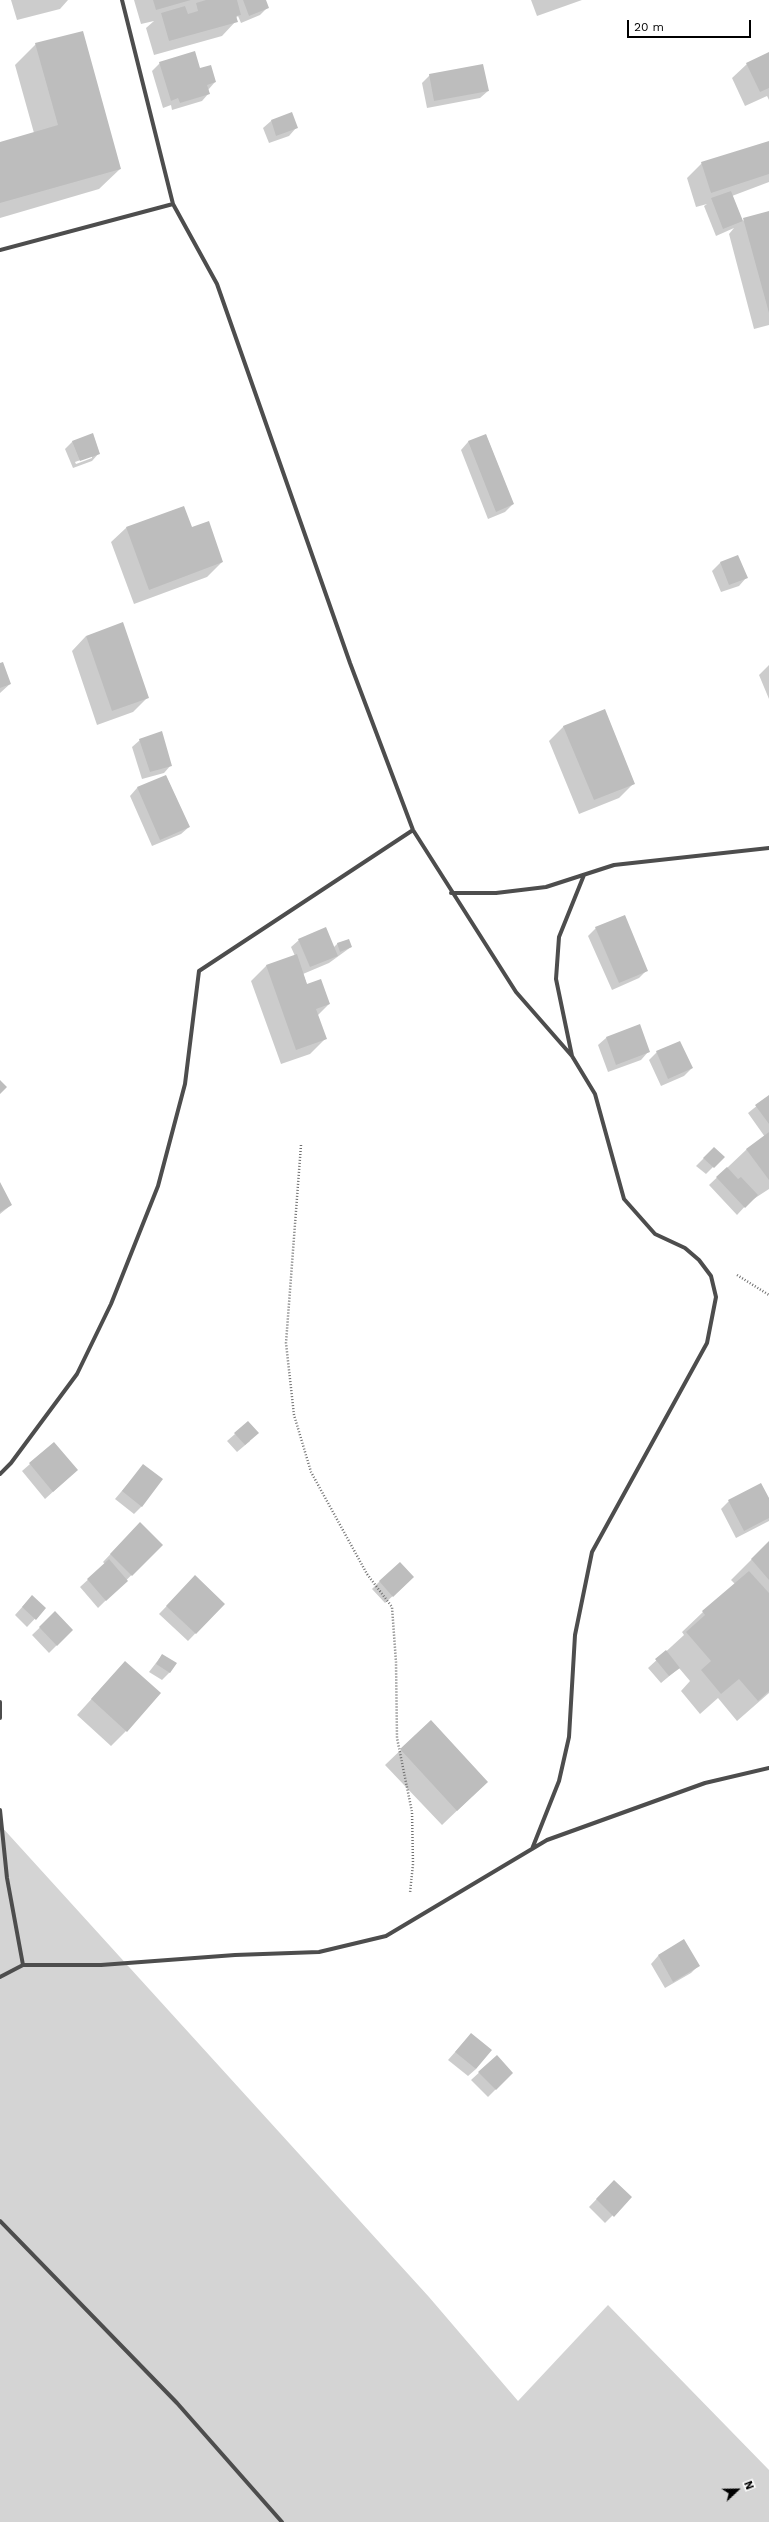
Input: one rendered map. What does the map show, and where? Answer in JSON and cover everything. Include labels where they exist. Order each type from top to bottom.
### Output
[{"type":"street","points":[[122,0],[173,204],[217,284],[350,663],[413,830],[451,893],[516,992],[572,1056],[595,1094],[624,1199],[655,1234],[685,1248],[699,1260],[711,1276],[716,1297],[707,1343],[592,1552],[575,1634],[569,1737],[559,1780],[532,1849]]},
{"type":"street","points":[[0,250],[173,204]]},
{"type":"street","points":[[0,1474],[11,1463],[77,1374],[111,1304],[158,1186],[185,1084],[199,971],[413,830]]},
{"type":"street","points":[[451,893],[496,893],[546,887],[614,865],[769,848]]},
{"type":"street","points":[[572,1056],[556,979],[559,937],[584,875]]},
{"type":"street","points":[[0,1702],[0,1718]]},
{"type":"street","points":[[0,1977],[23,1965],[101,1965],[234,1955],[319,1952],[386,1936],[547,1840],[705,1783],[769,1768]]},
{"type":"street","points":[[0,1810],[7,1878],[23,1965]]},
{"type":"street","points":[[0,2221],[176,2403],[282,2522]]},
{"type":"path","points":[[301,1145],[286,1343],[294,1415],[311,1472],[367,1574],[392,1607],[396,1662],[397,1738],[412,1812],[413,1864],[405,1925]]},
{"type":"shaded area","points":[[0,1825],[429,2297],[518,2401],[608,2305],[769,2470],[769,2522],[0,2522]]},
{"type":"building","points":[[153,0],[191,0],[156,10]]},
{"type":"building","points":[[206,0],[237,0],[241,15],[236,16],[238,22],[169,41],[161,13],[185,6],[188,14],[198,11],[196,3]]},
{"type":"building","points":[[243,0],[266,0],[269,8],[249,16]]},
{"type":"building","points":[[83,31],[121,169],[0,203],[0,142],[58,125],[35,43]]},
{"type":"building","points":[[195,51],[200,68],[211,65],[216,82],[207,85],[210,94],[180,103],[178,98],[171,101],[159,62]]},
{"type":"building","points":[[769,52],[769,88],[760,92],[746,63]]},
{"type":"building","points":[[483,64],[489,91],[434,101],[429,74]]},
{"type":"building","points":[[292,112],[298,128],[276,136],[271,120]]},
{"type":"building","points":[[769,141],[769,174],[711,193],[701,162]]},
{"type":"building","points":[[731,191],[743,221],[723,229],[711,198]]},
{"type":"building","points":[[769,211],[769,313],[743,218]]},
{"type":"building","points":[[93,433],[100,454],[80,461],[72,441]]},
{"type":"building","points":[[486,434],[514,504],[496,512],[468,441]]},
{"type":"building","points":[[184,506],[192,527],[209,521],[223,562],[149,590],[126,527]]},
{"type":"building","points":[[738,555],[748,578],[729,585],[720,562]]},
{"type":"building","points":[[123,622],[149,698],[112,711],[86,636]]},
{"type":"building","points":[[3,662],[11,684],[0,688],[0,663]]},
{"type":"building","points":[[605,709],[635,784],[594,800],[563,726]]},
{"type":"building","points":[[162,731],[172,766],[150,772],[139,739]]},
{"type":"building","points":[[166,775],[190,827],[160,840],[137,787]]},
{"type":"building","points":[[625,915],[648,971],[619,983],[595,927]]},
{"type":"building","points":[[326,927],[338,956],[310,967],[298,939]]},
{"type":"building","points":[[349,939],[352,947],[340,952],[337,943]]},
{"type":"building","points":[[297,954],[307,984],[321,979],[330,1004],[316,1009],[327,1039],[296,1050],[266,965]]},
{"type":"building","points":[[640,1024],[650,1052],[616,1065],[606,1037]]},
{"type":"building","points":[[680,1041],[693,1068],[668,1079],[656,1051]]},
{"type":"building","points":[[0,1080],[7,1087],[0,1094]]},
{"type":"building","points":[[769,1095],[769,1124],[755,1105]]},
{"type":"building","points":[[769,1132],[769,1180],[746,1149]]},
{"type":"building","points":[[714,1147],[725,1157],[714,1168],[703,1158]]},
{"type":"building","points":[[727,1167],[738,1179],[741,1177],[758,1195],[745,1208],[716,1177]]},
{"type":"building","points":[[0,1182],[12,1205],[0,1212]]},
{"type":"building","points":[[248,1421],[259,1433],[245,1445],[234,1433]]},
{"type":"building","points":[[54,1442],[78,1470],[53,1492],[29,1463]]},
{"type":"building","points":[[143,1464],[163,1479],[142,1507],[122,1491]]},
{"type":"building","points":[[761,1483],[769,1498],[769,1518],[744,1531],[728,1500]]},
{"type":"building","points":[[140,1522],[163,1545],[132,1576],[110,1554]]},
{"type":"building","points":[[769,1541],[769,1580],[751,1559]]},
{"type":"building","points":[[109,1559],[128,1581],[106,1601],[87,1579]]},
{"type":"building","points":[[400,1562],[414,1577],[393,1597],[379,1581]]},
{"type":"building","points":[[749,1571],[769,1593],[769,1691],[758,1701],[739,1679],[721,1694],[701,1670],[711,1661],[686,1632],[705,1615],[702,1611]]},
{"type":"building","points":[[195,1575],[225,1604],[196,1634],[166,1606]]},
{"type":"building","points":[[32,1595],[46,1608],[36,1620],[22,1607]]},
{"type":"building","points":[[55,1611],[73,1630],[57,1646],[39,1627]]},
{"type":"building","points":[[666,1650],[680,1668],[669,1676],[655,1659]]},
{"type":"building","points":[[162,1654],[177,1663],[170,1673],[156,1664]]},
{"type":"building","points":[[125,1661],[161,1693],[127,1732],[91,1699]]},
{"type":"building","points":[[431,1720],[488,1782],[457,1811],[400,1749]]},
{"type":"building","points":[[684,1939],[700,1966],[673,1982],[658,1955]]},
{"type":"building","points":[[471,2033],[492,2050],[476,2069],[455,2052]]},
{"type":"building","points":[[497,2055],[513,2073],[496,2090],[478,2072]]},
{"type":"building","points":[[614,2180],[632,2197],[614,2217],[596,2199]]}]
